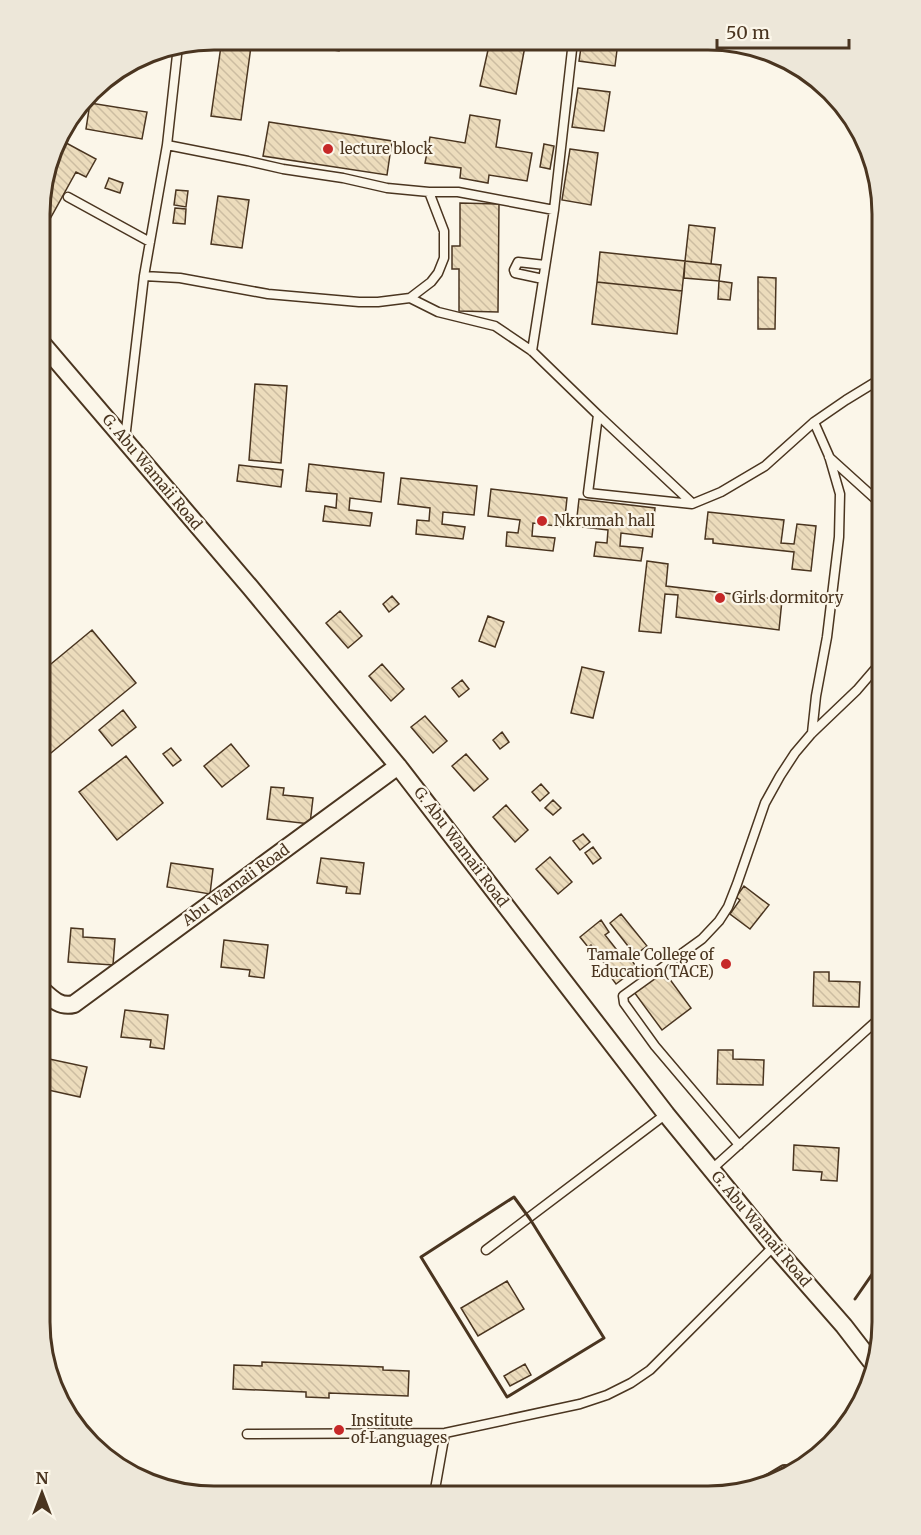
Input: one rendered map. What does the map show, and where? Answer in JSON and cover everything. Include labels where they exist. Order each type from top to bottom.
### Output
[{"type":"street","name":"G. Abu Wamaii Road","points":[[50,353],[250,587],[398,766],[666,1114],[867,1356]]},
{"type":"street","name":"Abu Wamaii Road","points":[[50,996],[58,1003],[67,1006],[74,1004],[398,766]]},
{"type":"lane","points":[[532,351],[554,210],[572,50]]},
{"type":"lane","points":[[125,440],[144,276],[167,145],[177,54]]},
{"type":"lane","points":[[167,145],[387,188],[458,192],[554,210]]},
{"type":"lane","points":[[144,276],[180,278],[268,294],[359,302],[410,298],[431,282],[438,273],[444,258],[444,231],[429,192]]},
{"type":"lane","points":[[68,197],[150,242]]},
{"type":"lane","points":[[543,279],[515,273],[514,270],[518,262],[545,265]]},
{"type":"lane","points":[[410,298],[438,312],[495,326],[532,351],[692,504]]},
{"type":"lane","points":[[598,415],[588,493],[692,504],[721,492],[765,466],[814,422],[872,384]]},
{"type":"lane","points":[[812,733],[839,537],[840,494],[829,456],[814,422]]},
{"type":"lane","points":[[829,456],[872,496]]},
{"type":"lane","points":[[739,1145],[655,1046],[624,1004],[623,996],[702,939],[718,921],[728,907],[765,803],[780,776],[812,733],[872,673]]},
{"type":"lane","points":[[712,1169],[871,1026]]},
{"type":"lane","points":[[486,1250],[666,1114]]},
{"type":"lane","points":[[247,1434],[445,1434],[580,1404],[607,1395],[650,1370],[774,1246]]},
{"type":"lane","points":[[436,1486],[445,1434]]},
{"type":"building","points":[[220,50],[251,50],[241,120],[211,116]]},
{"type":"building","points":[[488,50],[524,50],[516,94],[480,86]]},
{"type":"building","points":[[581,50],[617,50],[615,66],[579,61]]},
{"type":"building","points":[[578,88],[610,92],[604,131],[572,127]]},
{"type":"building","points":[[93,103],[147,112],[142,139],[86,129],[89,107]]},
{"type":"building","points":[[470,115],[500,120],[496,147],[532,153],[527,181],[489,175],[488,183],[460,178],[461,168],[425,163],[430,137],[465,143]]},
{"type":"building","name":"lecture block","points":[[269,122],[392,141],[387,175],[263,156]]},
{"type":"building","points":[[65,143],[96,159],[86,177],[76,172],[50,219],[51,192],[55,171]]},
{"type":"building","points":[[544,144],[554,146],[550,169],[540,167]]},
{"type":"building","points":[[570,149],[598,153],[591,205],[562,200]]},
{"type":"building","points":[[109,178],[123,183],[120,193],[105,188]]},
{"type":"building","points":[[176,190],[188,191],[186,207],[174,205]]},
{"type":"building","points":[[218,196],[249,200],[242,248],[211,244]]},
{"type":"building","points":[[460,203],[499,204],[498,312],[459,311],[459,269],[452,269],[452,246],[460,246]]},
{"type":"building","points":[[175,208],[186,209],[185,224],[173,223]]},
{"type":"building","points":[[689,225],[715,228],[711,264],[685,261]]},
{"type":"building","points":[[600,252],[685,261],[682,291],[597,282]]},
{"type":"building","points":[[685,261],[721,265],[719,281],[684,278]]},
{"type":"building","points":[[758,277],[776,278],[775,329],[758,329]]},
{"type":"building","points":[[719,281],[732,283],[730,300],[718,299]]},
{"type":"building","points":[[597,282],[682,291],[677,334],[592,324]]},
{"type":"building","points":[[255,384],[287,386],[281,463],[249,460]]},
{"type":"building","points":[[309,464],[384,473],[381,502],[350,498],[349,510],[372,513],[370,526],[323,521],[325,506],[336,508],[337,494],[306,491]]},
{"type":"building","points":[[239,465],[283,470],[281,487],[237,481]]},
{"type":"building","points":[[401,478],[477,486],[474,515],[443,512],[442,524],[465,527],[463,539],[416,534],[417,520],[429,521],[430,508],[398,504]]},
{"type":"building","name":"Nkrumah hall","points":[[491,489],[567,498],[564,527],[533,523],[532,536],[555,538],[553,551],[506,546],[507,532],[518,533],[520,520],[488,516]]},
{"type":"building","points":[[579,499],[655,508],[652,537],[621,533],[620,546],[643,548],[641,561],[594,556],[596,542],[607,543],[608,530],[576,526]]},
{"type":"building","name":"Girls dormitory","points":[[708,512],[784,520],[781,543],[794,544],[797,524],[816,526],[811,571],[792,569],[794,552],[713,543],[713,539],[705,539]]},
{"type":"building","name":"Girls dormitory","points":[[647,561],[668,564],[666,586],[782,600],[779,630],[676,617],[678,595],[665,594],[661,633],[639,631]]},
{"type":"building","points":[[392,596],[399,604],[389,612],[383,604]]},
{"type":"building","points":[[340,611],[362,636],[348,648],[326,623]]},
{"type":"building","points":[[488,616],[504,622],[495,647],[479,641]]},
{"type":"building","points":[[92,630],[136,683],[50,754],[50,665]]},
{"type":"building","points":[[382,664],[404,689],[391,701],[369,676]]},
{"type":"building","points":[[582,667],[604,672],[593,718],[571,713]]},
{"type":"building","points":[[462,680],[469,689],[459,697],[452,688]]},
{"type":"building","points":[[123,710],[136,727],[112,746],[99,730]]},
{"type":"building","points":[[425,716],[447,741],[433,753],[411,727]]},
{"type":"building","points":[[502,732],[509,742],[500,749],[493,740]]},
{"type":"building","points":[[231,744],[249,766],[222,787],[204,766]]},
{"type":"building","points":[[171,748],[181,760],[173,766],[163,754]]},
{"type":"building","points":[[466,754],[488,779],[474,791],[452,766]]},
{"type":"building","points":[[126,756],[163,803],[117,840],[79,792]]},
{"type":"building","points":[[541,784],[549,793],[540,801],[532,792]]},
{"type":"building","points":[[271,787],[284,788],[283,795],[313,798],[310,824],[267,819]]},
{"type":"building","points":[[553,800],[561,808],[553,815],[545,808]]},
{"type":"building","points":[[506,805],[528,830],[515,842],[493,817]]},
{"type":"building","points":[[583,834],[590,842],[580,850],[573,841]]},
{"type":"building","points":[[593,847],[601,858],[593,864],[585,853]]},
{"type":"building","points":[[550,857],[572,882],[558,894],[536,869]]},
{"type":"building","points":[[321,858],[364,863],[360,894],[346,893],[347,887],[317,883]]},
{"type":"building","points":[[171,863],[213,869],[210,894],[167,887]]},
{"type":"building","points":[[744,886],[769,905],[750,929],[730,914],[740,900],[736,897]]},
{"type":"building","points":[[621,914],[647,946],[635,955],[610,923]]},
{"type":"building","points":[[601,920],[609,932],[605,935],[624,959],[628,955],[637,968],[616,984],[608,973],[610,971],[591,945],[588,947],[580,937]]},
{"type":"building","points":[[71,928],[83,929],[83,937],[115,939],[113,965],[68,962]]},
{"type":"building","points":[[224,940],[268,945],[264,978],[249,976],[250,970],[221,967]]},
{"type":"building","points":[[663,970],[691,1008],[662,1030],[634,992]]},
{"type":"building","points":[[814,972],[829,972],[829,981],[860,982],[859,1007],[813,1006]]},
{"type":"building","points":[[125,1010],[168,1015],[164,1049],[150,1047],[151,1040],[121,1037]]},
{"type":"building","points":[[718,1050],[733,1050],[733,1059],[764,1060],[763,1085],[717,1084]]},
{"type":"building","points":[[50,1059],[87,1067],[80,1097],[50,1090]]},
{"type":"building","points":[[794,1145],[839,1148],[837,1181],[821,1180],[822,1172],[793,1170]]},
{"type":"building","points":[[507,1281],[524,1309],[478,1336],[461,1308]]},
{"type":"building","points":[[262,1362],[383,1367],[383,1370],[409,1371],[408,1396],[329,1393],[329,1398],[306,1397],[306,1392],[233,1389],[234,1365],[262,1366]]},
{"type":"building","points":[[525,1364],[531,1375],[510,1386],[504,1376]]},
{"type":"wall","points":[[514,1197],[604,1338],[507,1397],[421,1257],[514,1197]]},
{"type":"wall","points":[[855,1299],[871,1276]]},
{"type":"place","name":"lecture block","points":[[328,149]]},
{"type":"place","name":"Nkrumah hall","points":[[542,521]]},
{"type":"place","name":"Girls dormitory","points":[[720,598]]},
{"type":"place","name":"Tamale College of Education(TACE)","points":[[726,964]]},
{"type":"place","name":"Institute of Languages","points":[[339,1430]]}]
